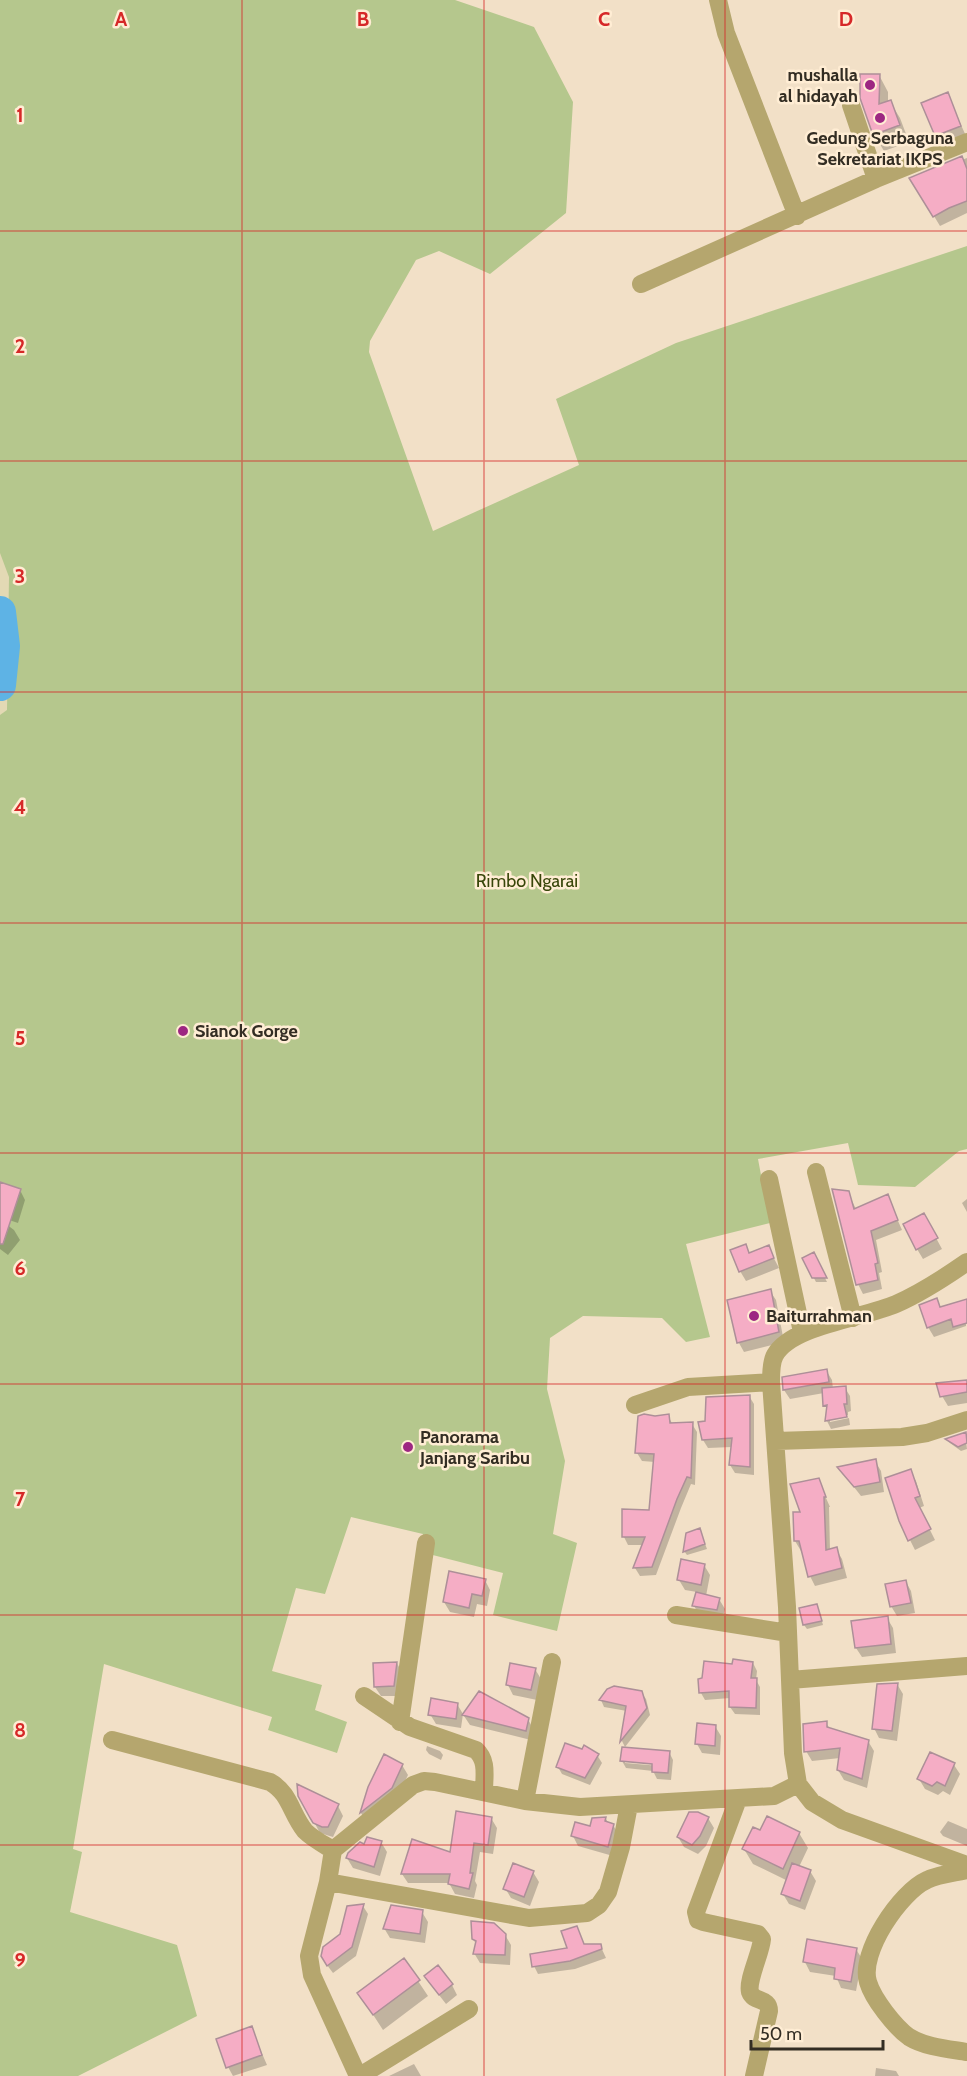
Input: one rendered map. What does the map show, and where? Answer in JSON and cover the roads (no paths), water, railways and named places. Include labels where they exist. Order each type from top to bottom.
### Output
[{"type":"street","points":[[718,0],[726,33],[797,216]]},
{"type":"street","points":[[851,105],[876,179]]},
{"type":"street","points":[[641,284],[876,179],[967,142]]},
{"type":"street","points":[[816,1172],[853,1318]]},
{"type":"street","points":[[769,1179],[802,1332]]},
{"type":"street","points":[[967,1262],[933,1286],[895,1305],[802,1332],[774,1356],[771,1382],[788,1633],[793,1753],[798,1784],[812,1802],[842,1820],[967,1865]]},
{"type":"street","points":[[635,1405],[688,1387],[771,1382]]},
{"type":"street","points":[[776,1442],[902,1437],[927,1433],[967,1420]]},
{"type":"street","points":[[400,1722],[426,1543]]},
{"type":"street","points":[[676,1615],[788,1633]]},
{"type":"street","points":[[525,1801],[552,1662]]},
{"type":"street","points":[[790,1680],[967,1666]]},
{"type":"street","points":[[364,1696],[410,1728],[476,1750],[482,1755],[485,1763],[484,1792]]},
{"type":"street","points":[[112,1740],[270,1782],[279,1787],[288,1798],[304,1830],[333,1850]]},
{"type":"street","points":[[468,2009],[359,2076],[312,1975],[309,1956],[328,1882],[333,1850],[403,1792],[424,1781],[525,1801],[580,1807],[774,1796],[798,1784]]},
{"type":"street","points":[[738,1799],[696,1912],[698,1920],[758,1934],[762,1939],[750,1992],[754,1997],[765,2000],[769,2005],[769,2011],[754,2076]]},
{"type":"street","points":[[328,1882],[530,1918],[587,1913],[599,1905],[608,1892],[621,1847],[629,1805]]},
{"type":"street","points":[[967,1870],[927,1880],[903,1897],[884,1924],[868,1959],[867,1982],[890,2018],[910,2038],[967,2052]]},
{"type":"waterway","points":[[0,612],[4,646],[0,685]]},
{"type":"place","name":"mushalla al hidayah","points":[[870,85]]},
{"type":"place","name":"Gedung Serbaguna Sekretariat IKPS","points":[[880,118]]},
{"type":"place","name":"Sianok Gorge","points":[[183,1031]]},
{"type":"place","name":"Baiturrahman","points":[[754,1316]]},
{"type":"place","name":"Panorama Janjang Saribu","points":[[408,1447]]},
{"type":"park label","name":"Rimbo Ngarai","points":[[527,881]]}]
